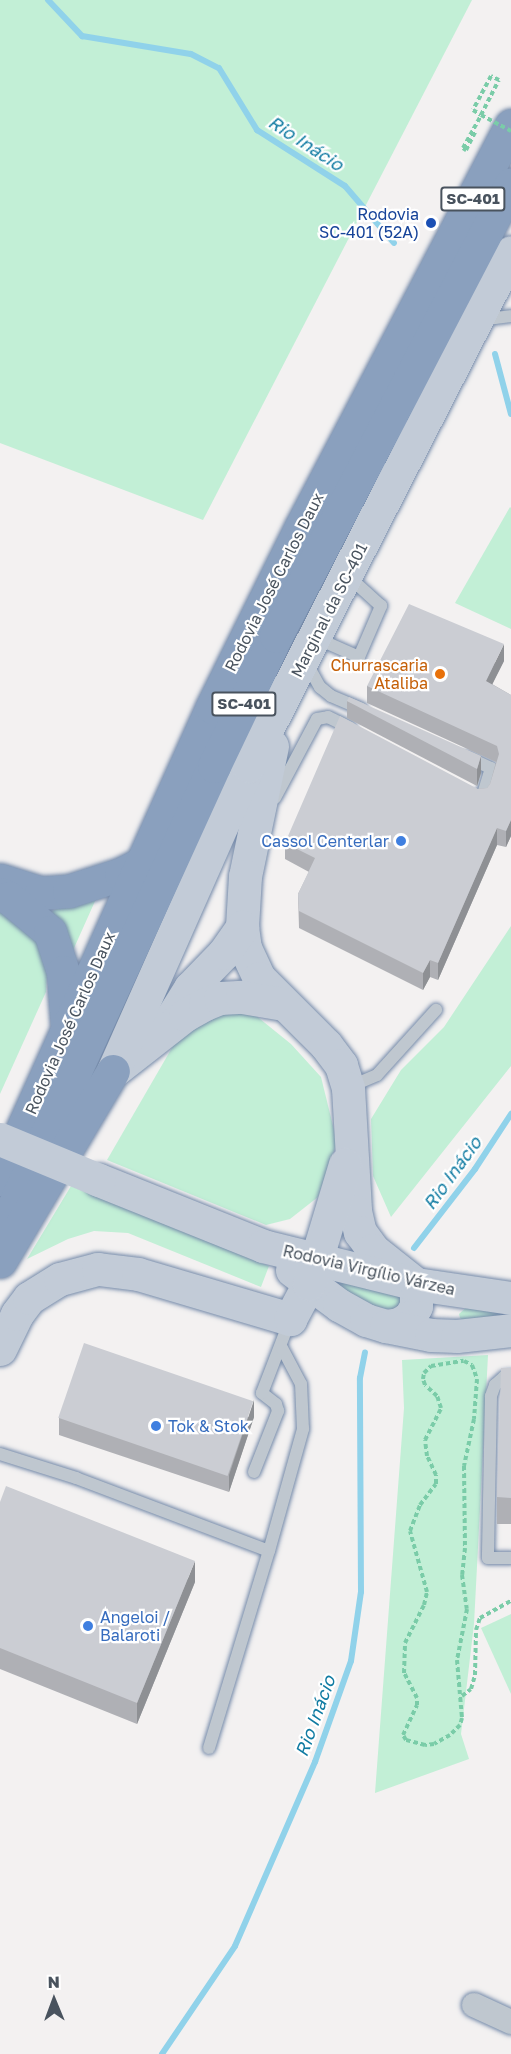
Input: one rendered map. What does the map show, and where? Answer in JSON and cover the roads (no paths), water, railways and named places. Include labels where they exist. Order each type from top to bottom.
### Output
[{"type":"highway","name":"Rodovia José Carlos Daux","points":[[0,1179],[212,707],[258,612],[511,126]]},
{"type":"highway","name":"Rodovia José Carlos Daux","points":[[0,1236],[214,766],[267,656],[511,184]]},
{"type":"highway","points":[[0,880],[41,893],[69,891],[121,874],[143,863]]},
{"type":"highway","points":[[0,894],[9,898],[50,932],[63,972],[67,1029]]},
{"type":"highway","points":[[0,1261],[113,1071]]},
{"type":"main road","name":"Marginal da SC-401","points":[[113,1071],[214,839],[511,252]]},
{"type":"main road","points":[[282,701],[245,876],[242,927],[249,961],[259,978],[326,1045],[341,1065],[348,1088],[355,1211],[360,1232],[373,1250],[416,1284],[416,1306],[410,1317],[399,1324],[387,1326]]},
{"type":"main road","points":[[163,1032],[190,988],[220,958],[242,927]]},
{"type":"main road","points":[[113,1071],[195,1009],[220,998],[242,997],[283,1004]]},
{"type":"main road","name":"Rodovia Virgílio Várzea","points":[[0,1139],[293,1260],[416,1284],[511,1298]]},
{"type":"main road","points":[[0,1349],[17,1314],[29,1298],[60,1279],[98,1269],[138,1274],[285,1333],[293,1260],[327,1218],[351,1146]]},
{"type":"main road","name":"Rodovia Virgílio Várzea","points":[[293,1260],[339,1305],[366,1320],[431,1335],[457,1336],[511,1330]]},
{"type":"main road","points":[[457,1336],[451,1325],[453,1304],[473,1293]]},
{"type":"street","points":[[474,2005],[511,2022]]},
{"type":"lane","points":[[475,321],[511,316]]},
{"type":"lane","points":[[347,575],[381,606],[358,657],[309,648],[320,687],[331,696],[375,715]]},
{"type":"lane","points":[[245,876],[279,788],[313,723],[323,717],[328,717],[363,735]]},
{"type":"lane","points":[[460,754],[491,768],[482,798],[462,788]]},
{"type":"lane","points":[[348,1088],[377,1075],[436,1010]]},
{"type":"lane","points":[[254,1472],[277,1417],[276,1404],[262,1393],[285,1333]]},
{"type":"lane","points":[[209,1748],[269,1551],[303,1429],[301,1384],[285,1333]]},
{"type":"lane","points":[[511,1376],[504,1377],[495,1385],[491,1396],[488,1558],[511,1558]]},
{"type":"lane","points":[[0,1454],[87,1482],[269,1551]]},
{"type":"waterway","name":"Rio Inácio","points":[[48,0],[82,36],[191,54],[219,68],[257,130],[345,186],[394,243]]},
{"type":"waterway","name":"Rio Inácio","points":[[495,354],[511,414]]},
{"type":"waterway","name":"Rio Inácio","points":[[414,1248],[475,1169],[511,1114]]},
{"type":"waterway","name":"Rio Inácio","points":[[162,2054],[235,1946],[315,1762],[351,1661],[361,1592],[360,1378],[365,1352]]},
{"type":"place","name":"Rodovia SC-401 (52A)","points":[[431,223]]},
{"type":"place","name":"Churrascaria Ataliba","points":[[440,674]]},
{"type":"place","name":"Cassol Centerlar","points":[[401,841]]},
{"type":"place","name":"Tok & Stok","points":[[156,1426]]},
{"type":"place","name":"Angeloi / Balaroti","points":[[88,1626]]}]
